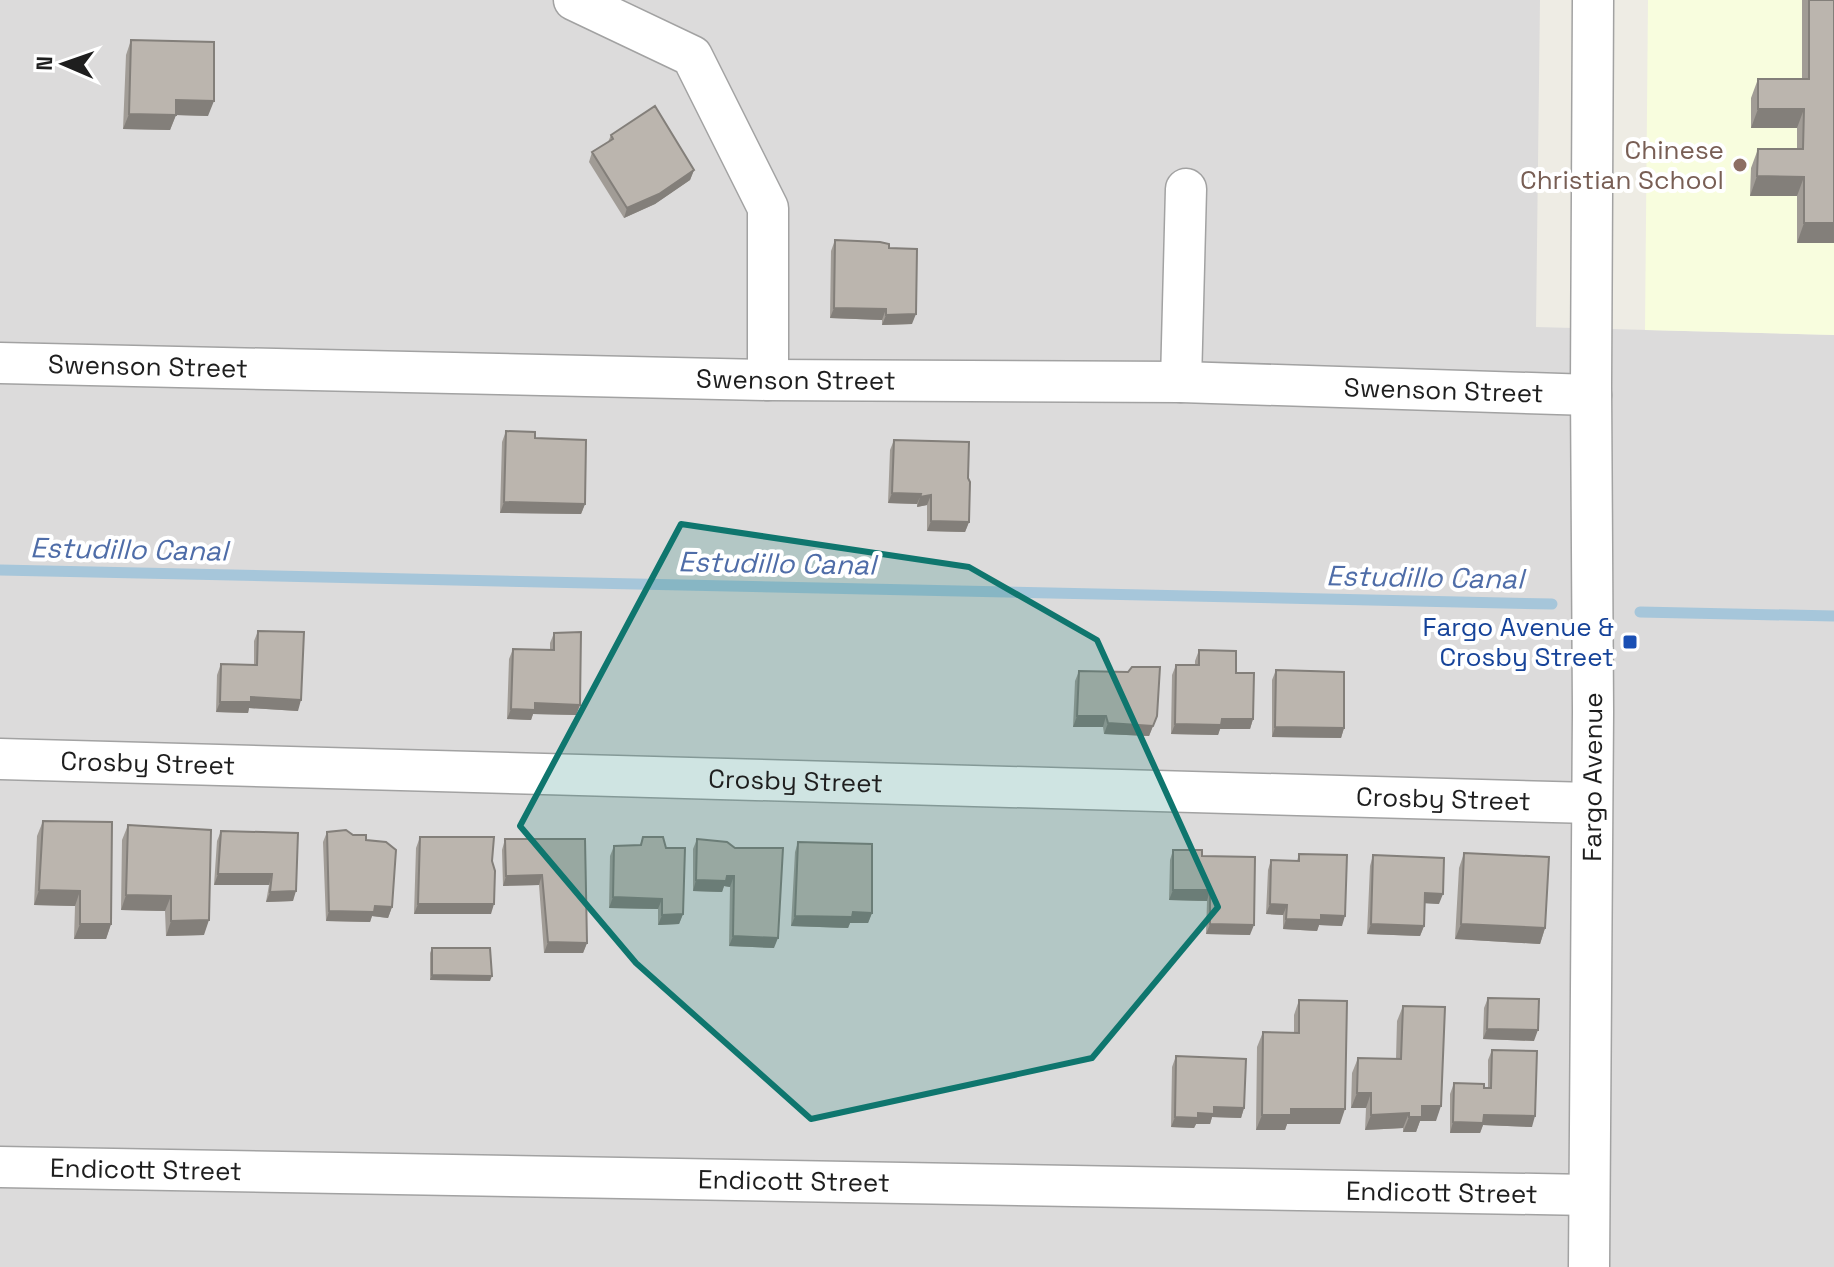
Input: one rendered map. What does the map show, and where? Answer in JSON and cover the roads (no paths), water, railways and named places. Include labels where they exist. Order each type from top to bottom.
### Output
[{"type":"street","points":[[574,0],[692,56],[768,208],[768,380]]},
{"type":"street","name":"Fargo Avenue","points":[[1589,1267],[1593,0]]},
{"type":"street","points":[[1181,382],[1186,189]]},
{"type":"street","name":"Swenson Street","points":[[0,363],[768,380],[1181,382],[1591,395]]},
{"type":"street","name":"Crosby Street","points":[[0,759],[1591,803]]},
{"type":"street","name":"Endicott Street","points":[[0,1167],[1589,1195]]},
{"type":"waterway","name":"Estudillo Canal","points":[[0,570],[1552,604]]},
{"type":"waterway","name":"Estudillo Canal","points":[[1640,612],[1834,616]]},
{"type":"place","name":"Chinese Christian School","points":[[1740,165]]},
{"type":"place","name":"Fargo Avenue & Crosby Street","points":[[1630,642]]}]
